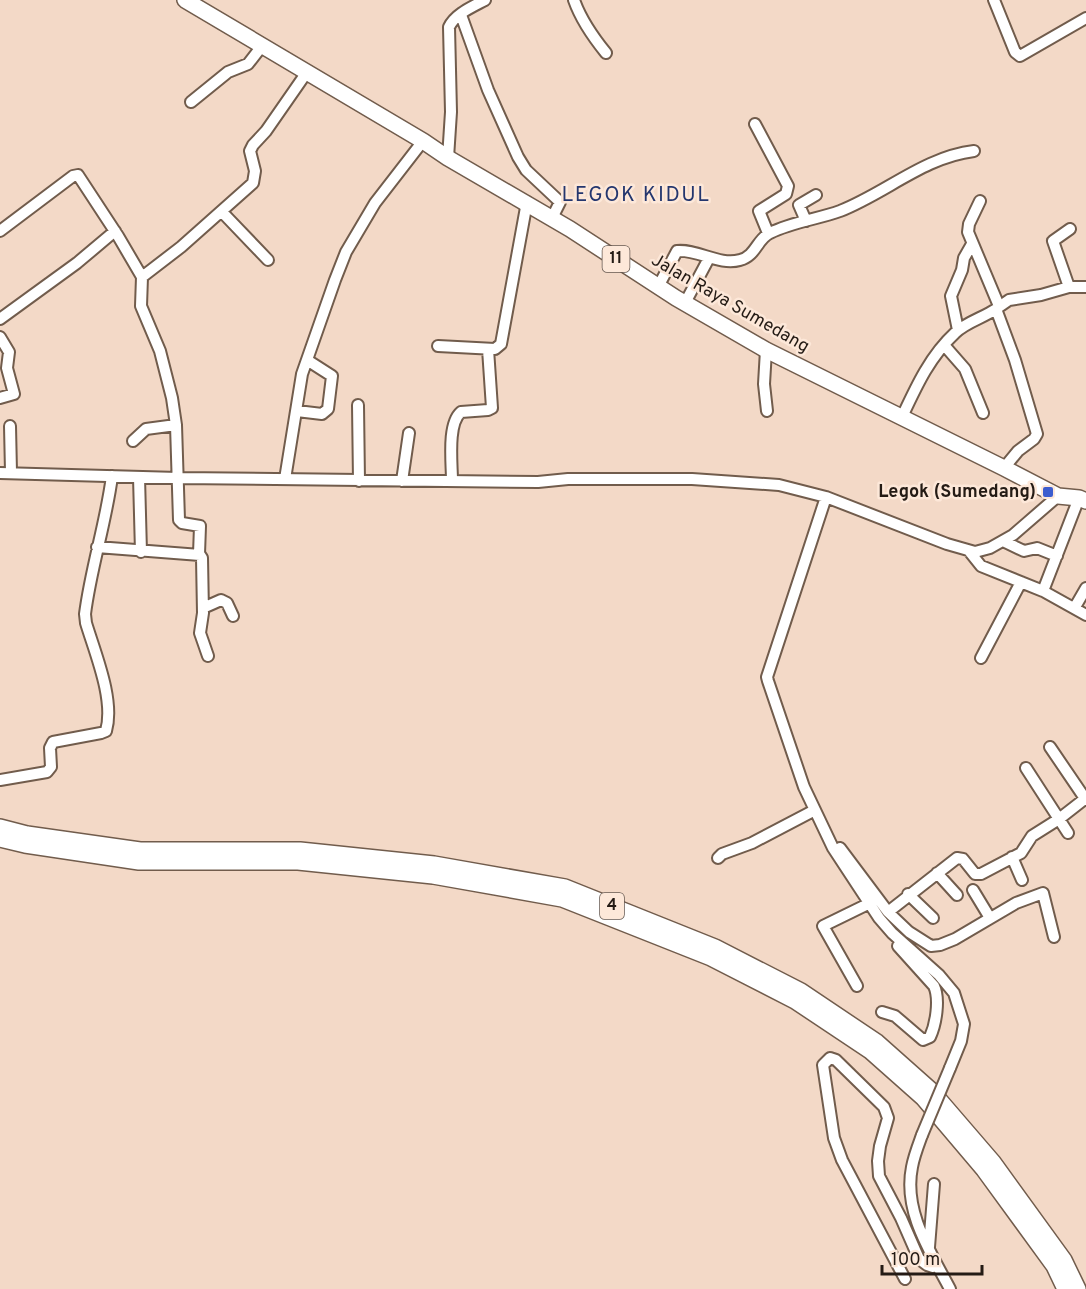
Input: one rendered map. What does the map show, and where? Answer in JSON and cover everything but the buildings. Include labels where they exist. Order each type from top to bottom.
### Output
[{"type":"highway","name":"Jalan Raya Sumedang","points":[[185,0],[448,158],[527,202],[658,287],[766,350],[1058,496],[1083,500]]},
{"type":"highway","name":"4","points":[[0,827],[27,834],[140,850],[300,850],[434,864],[565,887],[716,947],[801,991],[877,1042],[931,1090],[993,1162],[1064,1260],[1078,1289]]},
{"type":"highway","name":"4","points":[[0,839],[25,845],[139,862],[298,862],[432,876],[562,899],[711,958],[795,1002],[861,1045],[922,1098],[984,1170],[1054,1266],[1065,1289]]},
{"type":"street","points":[[448,158],[451,112],[449,27],[461,15],[485,0]]},
{"type":"street","points":[[574,0],[577,10],[593,37],[606,53]]},
{"type":"street","points":[[994,0],[1016,52],[1020,56],[1086,18]]},
{"type":"street","points":[[461,15],[488,90],[518,157],[526,170],[560,202],[552,218]]},
{"type":"street","points":[[191,102],[228,72],[248,64],[262,46]]},
{"type":"street","points":[[142,277],[181,247],[253,183],[255,171],[250,151],[307,72]]},
{"type":"street","points":[[755,124],[788,186],[786,194],[759,211],[768,233]]},
{"type":"street","points":[[285,479],[302,374],[346,252],[375,203],[423,141]]},
{"type":"street","points":[[658,287],[677,251],[730,262],[745,258],[751,255],[768,233],[841,210],[939,159],[957,153],[974,151]]},
{"type":"street","points":[[0,231],[73,176],[78,175],[142,277],[141,306],[160,351],[172,398],[176,425],[179,520],[200,526],[199,554],[202,558],[203,608],[200,633],[208,656]]},
{"type":"street","points":[[806,221],[799,205],[816,195]]},
{"type":"street","points":[[980,201],[968,228],[1015,360],[1037,432],[1036,437],[1021,448],[1005,468]]},
{"type":"street","points":[[438,346],[495,349],[501,344],[527,202]]},
{"type":"street","points":[[222,212],[268,260]]},
{"type":"street","points":[[1069,287],[1053,241],[1070,229]]},
{"type":"street","points":[[0,319],[77,263],[115,231]]},
{"type":"street","points":[[958,330],[951,296],[962,270],[964,258],[972,244]]},
{"type":"street","points":[[685,303],[709,258]]},
{"type":"street","points":[[902,417],[922,377],[944,345],[958,330],[1009,300],[1041,295],[1069,287],[1086,287]]},
{"type":"street","points":[[0,337],[9,352],[7,368],[14,394],[0,398]]},
{"type":"street","points":[[944,345],[965,369],[982,413]]},
{"type":"street","points":[[452,481],[451,448],[455,418],[461,412],[492,408],[488,349]]},
{"type":"street","points":[[766,350],[764,384],[767,411]]},
{"type":"street","points":[[297,411],[322,414],[328,409],[332,376],[307,360]]},
{"type":"street","points":[[358,405],[359,481]]},
{"type":"street","points":[[133,441],[146,429],[176,425]]},
{"type":"street","points":[[10,426],[6,472],[359,481],[692,479],[779,485],[826,497],[969,551],[983,551],[1003,541],[1058,496]]},
{"type":"street","points":[[402,481],[409,433]]},
{"type":"street","points":[[0,780],[47,772],[51,767],[50,748],[53,742],[101,734],[106,730],[108,722],[106,689],[85,614],[97,547],[108,508],[112,476]]},
{"type":"street","points":[[139,477],[141,552]]},
{"type":"street","points":[[826,497],[767,677],[785,737],[804,788],[833,848],[868,904],[892,933],[939,975],[954,993],[964,1024],[961,1041],[922,1135],[912,1166],[910,1187],[917,1224],[950,1289]]},
{"type":"street","points":[[1043,591],[1083,500]]},
{"type":"street","points":[[1003,541],[1024,551],[1037,548],[1057,556]]},
{"type":"street","points":[[97,547],[141,552],[199,554]]},
{"type":"street","points":[[969,551],[981,567],[1043,591],[1086,615]]},
{"type":"street","points":[[981,658],[1021,582]]},
{"type":"street","points":[[1075,607],[1086,588]]},
{"type":"street","points":[[203,608],[221,600],[227,603],[233,616]]},
{"type":"street","points":[[888,912],[908,894],[957,858],[963,859],[975,874],[981,874],[1021,853],[1032,836],[1086,798],[1050,747]]},
{"type":"street","points":[[1026,768],[1068,833]]},
{"type":"street","points":[[718,858],[814,810]]},
{"type":"street","points":[[833,848],[840,848],[851,860],[870,890],[888,912],[909,932],[931,946],[955,939],[1016,903],[1043,893],[1054,937]]},
{"type":"street","points":[[1012,857],[1022,880]]},
{"type":"street","points":[[937,873],[957,895]]},
{"type":"street","points":[[973,890],[990,918]]},
{"type":"street","points":[[908,894],[933,918]]},
{"type":"street","points":[[857,986],[823,927],[868,904]]},
{"type":"street","points":[[882,1012],[895,1016],[923,1040],[930,1037],[934,1029],[937,992],[897,946],[892,933]]},
{"type":"street","points":[[906,1280],[842,1160],[834,1138],[823,1065],[830,1058],[836,1060],[884,1107],[888,1118],[879,1146],[879,1176],[919,1259],[927,1265],[937,1266]]},
{"type":"street","points":[[929,1250],[934,1184]]},
{"type":"place","name":"Legok (Sumedang)","points":[[1048,492]]},
{"type":"district","name":"LEGOK KIDUL","points":[[636,195]]}]
